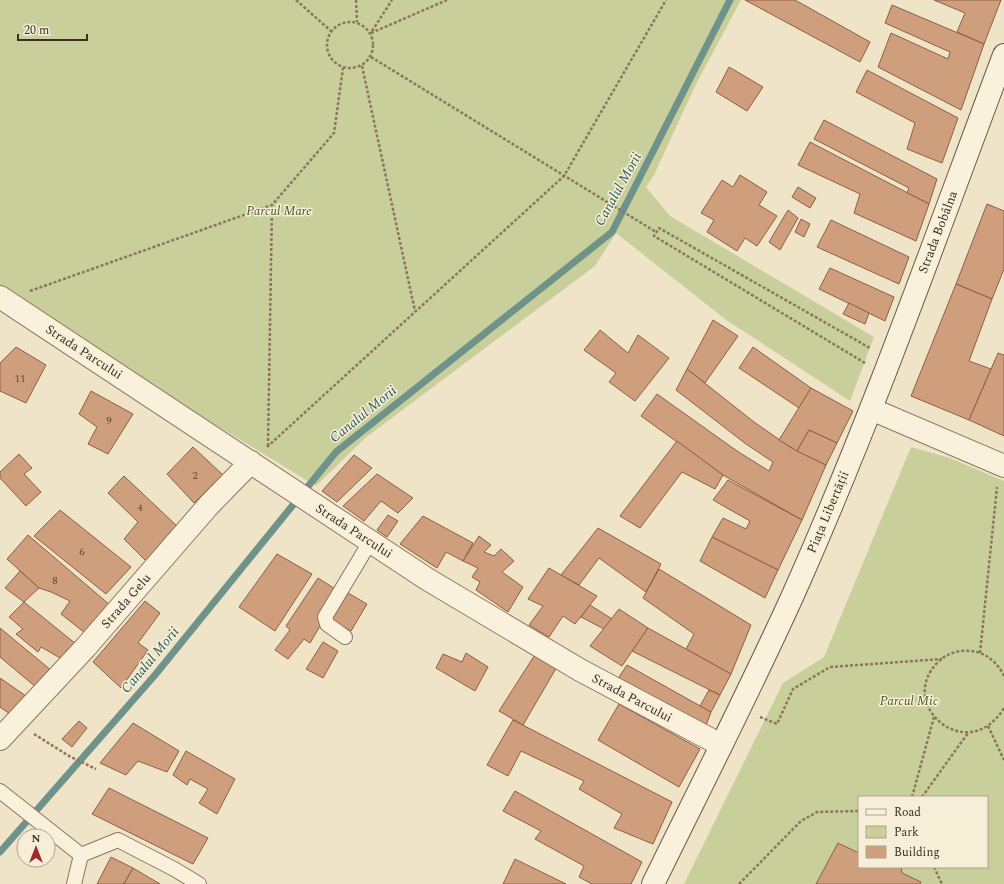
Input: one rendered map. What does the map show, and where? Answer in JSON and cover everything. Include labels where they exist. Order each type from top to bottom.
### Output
[{"type":"street","name":"Strada Bobâlna","points":[[871,409],[1004,55]]},
{"type":"street","name":"Strada Parcului","points":[[1,299],[271,475],[427,579],[580,670],[721,745]]},
{"type":"street","points":[[871,409],[1002,465]]},
{"type":"street","name":"Piața Libertății","points":[[653,884],[740,709],[794,594],[871,409]]},
{"type":"street","name":"Strada Gelu","points":[[0,739],[85,648],[209,505],[251,462]]},
{"type":"lane","points":[[345,636],[327,624],[325,618],[370,542]]},
{"type":"lane","points":[[0,791],[17,806],[81,855]]},
{"type":"lane","points":[[81,855],[118,840],[174,869],[199,884]]},
{"type":"lane","points":[[74,884],[81,855]]},
{"type":"path","points":[[296,0],[331,31]]},
{"type":"path","points":[[356,0],[357,22]]},
{"type":"path","points":[[371,33],[392,0]]},
{"type":"path","points":[[371,33],[447,0]]},
{"type":"path","points":[[251,462],[564,176],[666,0]]},
{"type":"path","points":[[357,22],[371,33],[374,45],[371,57],[362,66],[343,68],[334,62],[328,53],[327,42],[331,31],[343,23],[357,22]]},
{"type":"path","points":[[371,57],[640,224],[656,232]]},
{"type":"path","points":[[362,66],[416,312]]},
{"type":"path","points":[[1,299],[272,205],[334,133],[343,68]]},
{"type":"path","points":[[268,447],[272,205]]},
{"type":"path","points":[[659,228],[887,367],[654,236],[656,232],[659,228]]},
{"type":"path","points":[[980,653],[1002,465]]},
{"type":"path","points":[[740,709],[777,724],[793,689],[830,667],[942,659],[960,651],[980,653],[991,659],[1000,668],[1004,676]]},
{"type":"path","points":[[942,659],[933,668],[927,680],[925,693],[928,706],[934,717],[944,726],[955,731],[968,733],[988,726],[998,718],[1004,708]]},
{"type":"path","points":[[912,796],[934,717]]},
{"type":"path","points":[[15,722],[69,756],[96,769]]},
{"type":"path","points":[[988,726],[1004,760]]},
{"type":"path","points":[[923,796],[968,733]]},
{"type":"path","points":[[739,884],[801,821],[817,812],[858,811]]},
{"type":"path","points":[[934,868],[942,884]]},
{"type":"green space","name":"Parcul Mare","points":[[0,0],[741,0],[696,84],[654,175],[646,187],[670,216],[874,337],[850,401],[725,319],[616,233],[595,266],[365,438],[316,486],[0,294]]},
{"type":"green space","name":"Parcul Mic","points":[[911,447],[950,458],[1004,481],[1004,884],[684,884],[783,683],[824,657]]},
{"type":"building","points":[[745,0],[795,0],[870,42],[860,62]]},
{"type":"building","points":[[934,0],[1001,0],[984,44],[957,32],[965,13]]},
{"type":"building","points":[[892,5],[984,44],[961,110],[878,67],[891,33],[948,59],[950,52],[885,23]]},
{"type":"building","points":[[729,67],[763,87],[747,111],[716,92]]},
{"type":"building","points":[[867,70],[958,118],[942,163],[907,149],[915,123],[856,92]]},
{"type":"building","points":[[824,120],[937,179],[929,204],[907,193],[909,188],[814,139]]},
{"type":"building","points":[[810,142],[929,204],[916,241],[854,213],[860,194],[798,165]]},
{"type":"building","points":[[740,175],[767,192],[759,205],[777,216],[757,246],[745,238],[737,251],[707,232],[714,220],[701,213],[722,180],[733,187]]},
{"type":"building","points":[[798,187],[816,198],[810,208],[792,197]]},
{"type":"building","points":[[987,204],[1004,211],[1004,269],[992,299],[956,284]]},
{"type":"building","points":[[788,210],[798,218],[780,250],[769,242]]},
{"type":"building","points":[[801,219],[810,224],[804,237],[795,232]]},
{"type":"building","points":[[831,220],[909,257],[899,284],[817,247]]},
{"type":"building","points":[[830,268],[894,297],[885,321],[819,289]]},
{"type":"building","points":[[956,284],[992,299],[969,361],[991,369],[969,420],[911,396]]},
{"type":"building","points":[[849,303],[869,313],[865,324],[843,314]]},
{"type":"building","points":[[713,320],[738,336],[705,383],[687,369]]},
{"type":"building","points":[[600,330],[628,353],[638,335],[669,358],[635,401],[609,382],[616,373],[584,350]]},
{"type":"building","points":[[16,347],[46,365],[26,403],[0,391],[0,363]]},
{"type":"building","points":[[753,347],[811,388],[799,408],[739,368]]},
{"type":"building","points":[[998,353],[1004,355],[1004,436],[969,420]]},
{"type":"building","points":[[687,369],[754,422],[790,447],[826,465],[802,520],[723,475],[641,416],[657,394],[737,451],[769,471],[773,462],[746,444],[676,390]]},
{"type":"building","points":[[811,388],[853,411],[837,443],[809,430],[797,451],[779,440]]},
{"type":"building","points":[[91,391],[133,414],[108,454],[88,444],[97,427],[79,414]]},
{"type":"building","points":[[809,430],[837,443],[826,465],[797,451]]},
{"type":"building","points":[[677,441],[723,475],[715,489],[682,472],[640,528],[620,516]]},
{"type":"building","points":[[193,447],[223,475],[194,503],[167,474]]},
{"type":"building","points":[[19,454],[32,468],[24,474],[41,492],[26,506],[0,478],[0,472]]},
{"type":"building","points":[[354,455],[372,468],[337,502],[322,491]]},
{"type":"building","points":[[377,474],[413,498],[398,513],[381,501],[364,521],[343,506]]},
{"type":"building","points":[[124,476],[178,527],[147,562],[124,539],[138,522],[108,493]]},
{"type":"building","points":[[728,480],[802,520],[778,570],[712,537],[723,518],[746,529],[750,521],[713,500]]},
{"type":"building","points":[[60,510],[131,567],[106,594],[34,536]]},
{"type":"building","points":[[388,515],[398,521],[387,537],[377,530]]},
{"type":"building","points":[[423,516],[473,543],[463,561],[446,552],[437,568],[400,544]]},
{"type":"building","points":[[598,528],[661,564],[646,592],[599,558],[579,585],[561,575]]},
{"type":"building","points":[[28,535],[110,605],[85,633],[61,614],[70,601],[39,588],[7,559]]},
{"type":"building","points":[[479,536],[491,545],[484,552],[494,556],[501,549],[514,561],[502,572],[523,587],[508,612],[476,590],[480,582],[472,577],[478,568],[463,561]]},
{"type":"building","points":[[712,537],[778,570],[765,598],[700,561]]},
{"type":"building","points":[[277,554],[312,574],[275,631],[239,607]]},
{"type":"building","points":[[549,568],[597,596],[575,624],[563,616],[549,637],[529,625],[543,606],[528,599]]},
{"type":"building","points":[[659,569],[751,625],[731,674],[686,649],[694,634],[643,598]]},
{"type":"building","points":[[20,571],[39,588],[24,602],[5,588]]},
{"type":"building","points":[[318,578],[340,592],[310,643],[304,639],[288,659],[275,650],[290,630],[286,626]]},
{"type":"building","points":[[348,593],[367,604],[351,631],[331,621]]},
{"type":"building","points":[[145,601],[160,613],[138,643],[148,650],[121,688],[93,662]]},
{"type":"building","points":[[24,602],[76,644],[62,659],[41,647],[38,652],[16,634],[23,629],[9,617]]},
{"type":"building","points":[[590,605],[612,619],[604,629],[581,617]]},
{"type":"building","points":[[619,609],[648,628],[622,666],[590,646]]},
{"type":"building","points":[[0,628],[52,671],[37,688],[0,657]]},
{"type":"building","points":[[648,628],[731,674],[720,695],[632,651]]},
{"type":"building","points":[[323,642],[338,651],[323,678],[306,669]]},
{"type":"building","points":[[466,653],[488,667],[475,691],[436,668],[443,654],[462,662]]},
{"type":"building","points":[[536,653],[558,665],[523,725],[499,711]]},
{"type":"building","points":[[627,665],[711,712],[705,728],[617,680]]},
{"type":"building","points":[[0,678],[29,698],[13,716],[0,707]]},
{"type":"building","points":[[709,690],[720,695],[711,712],[700,706]]},
{"type":"building","points":[[619,704],[700,749],[679,787],[598,740]]},
{"type":"building","points":[[513,720],[672,802],[653,844],[614,828],[622,814],[579,789],[584,781],[521,751],[508,776],[487,765]]},
{"type":"building","points":[[79,721],[87,728],[72,747],[62,739]]},
{"type":"building","points":[[133,723],[179,751],[167,772],[138,761],[126,775],[100,763]]},
{"type":"building","points":[[186,751],[235,779],[217,814],[199,803],[208,789],[190,779],[187,785],[173,775]]},
{"type":"building","points":[[109,788],[208,838],[193,864],[92,814]]},
{"type":"building","points":[[515,791],[642,862],[631,884],[592,884],[579,877],[584,866],[535,839],[541,831],[503,811]]},
{"type":"building","points":[[838,843],[858,853],[858,868],[901,868],[902,873],[921,882],[920,884],[816,884]]},
{"type":"building","points":[[111,857],[133,868],[124,884],[97,884]]},
{"type":"building","points":[[515,859],[566,884],[503,884]]},
{"type":"building","points":[[133,868],[160,884],[124,884]]},
{"type":"waterway","name":"Canalul Morii","points":[[0,852],[155,675],[336,452],[612,232],[730,0]]}]
